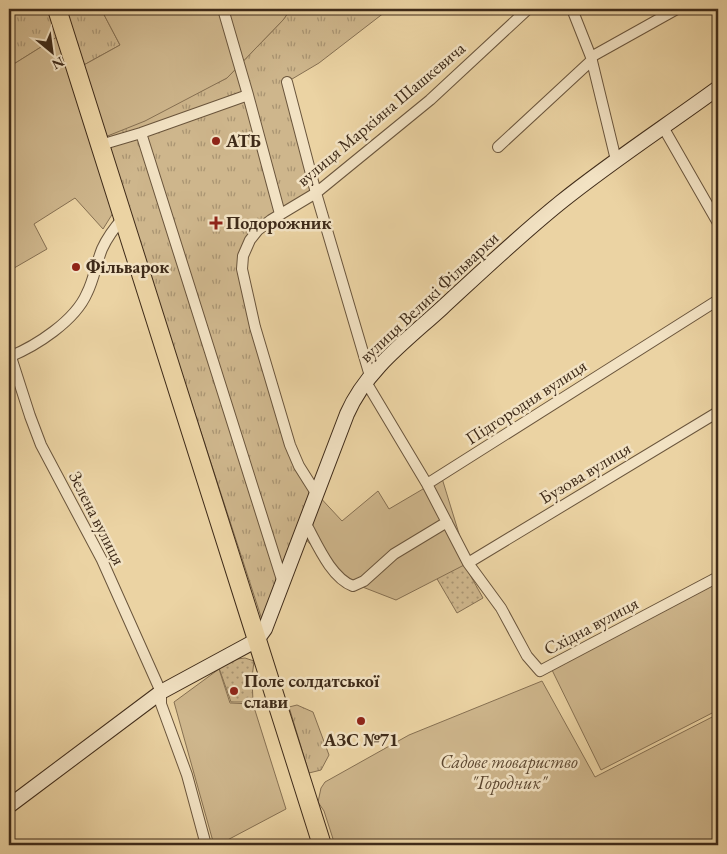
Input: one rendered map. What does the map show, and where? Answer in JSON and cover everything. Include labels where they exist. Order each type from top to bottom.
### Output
[{"type":"highway","points":[[57,9],[98,145],[123,218],[322,845]]},
{"type":"street","points":[[223,9],[280,214]]},
{"type":"street","name":"вулиця Маркіяна Шашкевича","points":[[316,493],[299,466],[290,446],[255,327],[242,269],[243,256],[250,240],[258,230],[280,214],[316,193],[430,100],[528,9]]},
{"type":"street","points":[[572,9],[592,59],[616,160]]},
{"type":"street","points":[[498,147],[592,59],[677,9]]},
{"type":"street","points":[[287,82],[368,379],[468,563]]},
{"type":"street","name":"вулиця Великі Фільварки","points":[[258,640],[265,629],[306,524],[346,414],[352,401],[368,379],[465,287],[553,209],[616,160],[718,88]]},
{"type":"street","points":[[98,145],[141,133],[248,95]]},
{"type":"street","points":[[663,127],[718,223]]},
{"type":"street","points":[[141,133],[283,583]]},
{"type":"street","points":[[10,357],[42,339],[74,314],[90,286],[102,248],[123,218]]},
{"type":"street","name":"Підгородня вулиця","points":[[426,484],[718,300]]},
{"type":"street","name":"Зелена вулиця","points":[[10,357],[42,445],[102,560],[161,692],[161,704],[187,775],[206,845]]},
{"type":"street","name":"Бузова вулиця","points":[[468,563],[718,412]]},
{"type":"street","points":[[306,524],[334,572],[344,583],[353,586],[364,580],[394,554],[447,522]]},
{"type":"street","name":"Східна вулиця","points":[[468,563],[501,608],[527,656],[540,671],[718,577]]},
{"type":"street","points":[[9,806],[161,692],[258,640]]},
{"type":"green space","points":[[9,9],[48,9],[57,37],[9,67]]},
{"type":"green space","points":[[65,9],[101,9],[120,45],[82,66]]},
{"type":"green space","points":[[101,9],[291,9],[283,20],[227,78],[145,121],[105,137],[82,66],[120,45]]},
{"type":"green space","points":[[291,9],[389,9],[319,63],[287,82],[316,193],[258,230],[242,269],[290,445],[316,493],[265,629],[105,137],[227,78],[283,20]]},
{"type":"green space","points":[[57,37],[113,213],[103,229],[75,198],[34,224],[47,249],[9,271],[9,67]]},
{"type":"green space","points":[[441,475],[468,563],[396,600],[338,575],[302,535],[316,493],[342,521],[378,491],[389,509],[423,489]]},
{"type":"green space","points":[[460,557],[483,598],[457,613],[433,572]]},
{"type":"green space","points":[[718,582],[718,710],[601,770],[552,670]]},
{"type":"green space","points":[[245,658],[254,661],[252,678],[253,702],[231,702],[219,668],[237,659]]},
{"type":"green space","points":[[219,669],[230,703],[253,704],[286,809],[218,845],[214,845],[174,702]]},
{"type":"green space","name":"Садове товариство \"Городник\"","points":[[542,681],[595,777],[718,714],[718,845],[335,845],[324,811],[318,802],[321,788],[325,782],[409,735]]},
{"type":"green space","points":[[297,705],[313,712],[329,755],[321,770],[309,773],[289,707]]},
{"type":"place","name":"АТБ","points":[[216,141]]},
{"type":"place","name":"Подорожник","points":[[216,223]]},
{"type":"place","name":"Фільварок","points":[[76,267]]},
{"type":"place","name":"Поле солдатської слави","points":[[234,691]]},
{"type":"place","name":"АЗС №71","points":[[361,721]]}]
